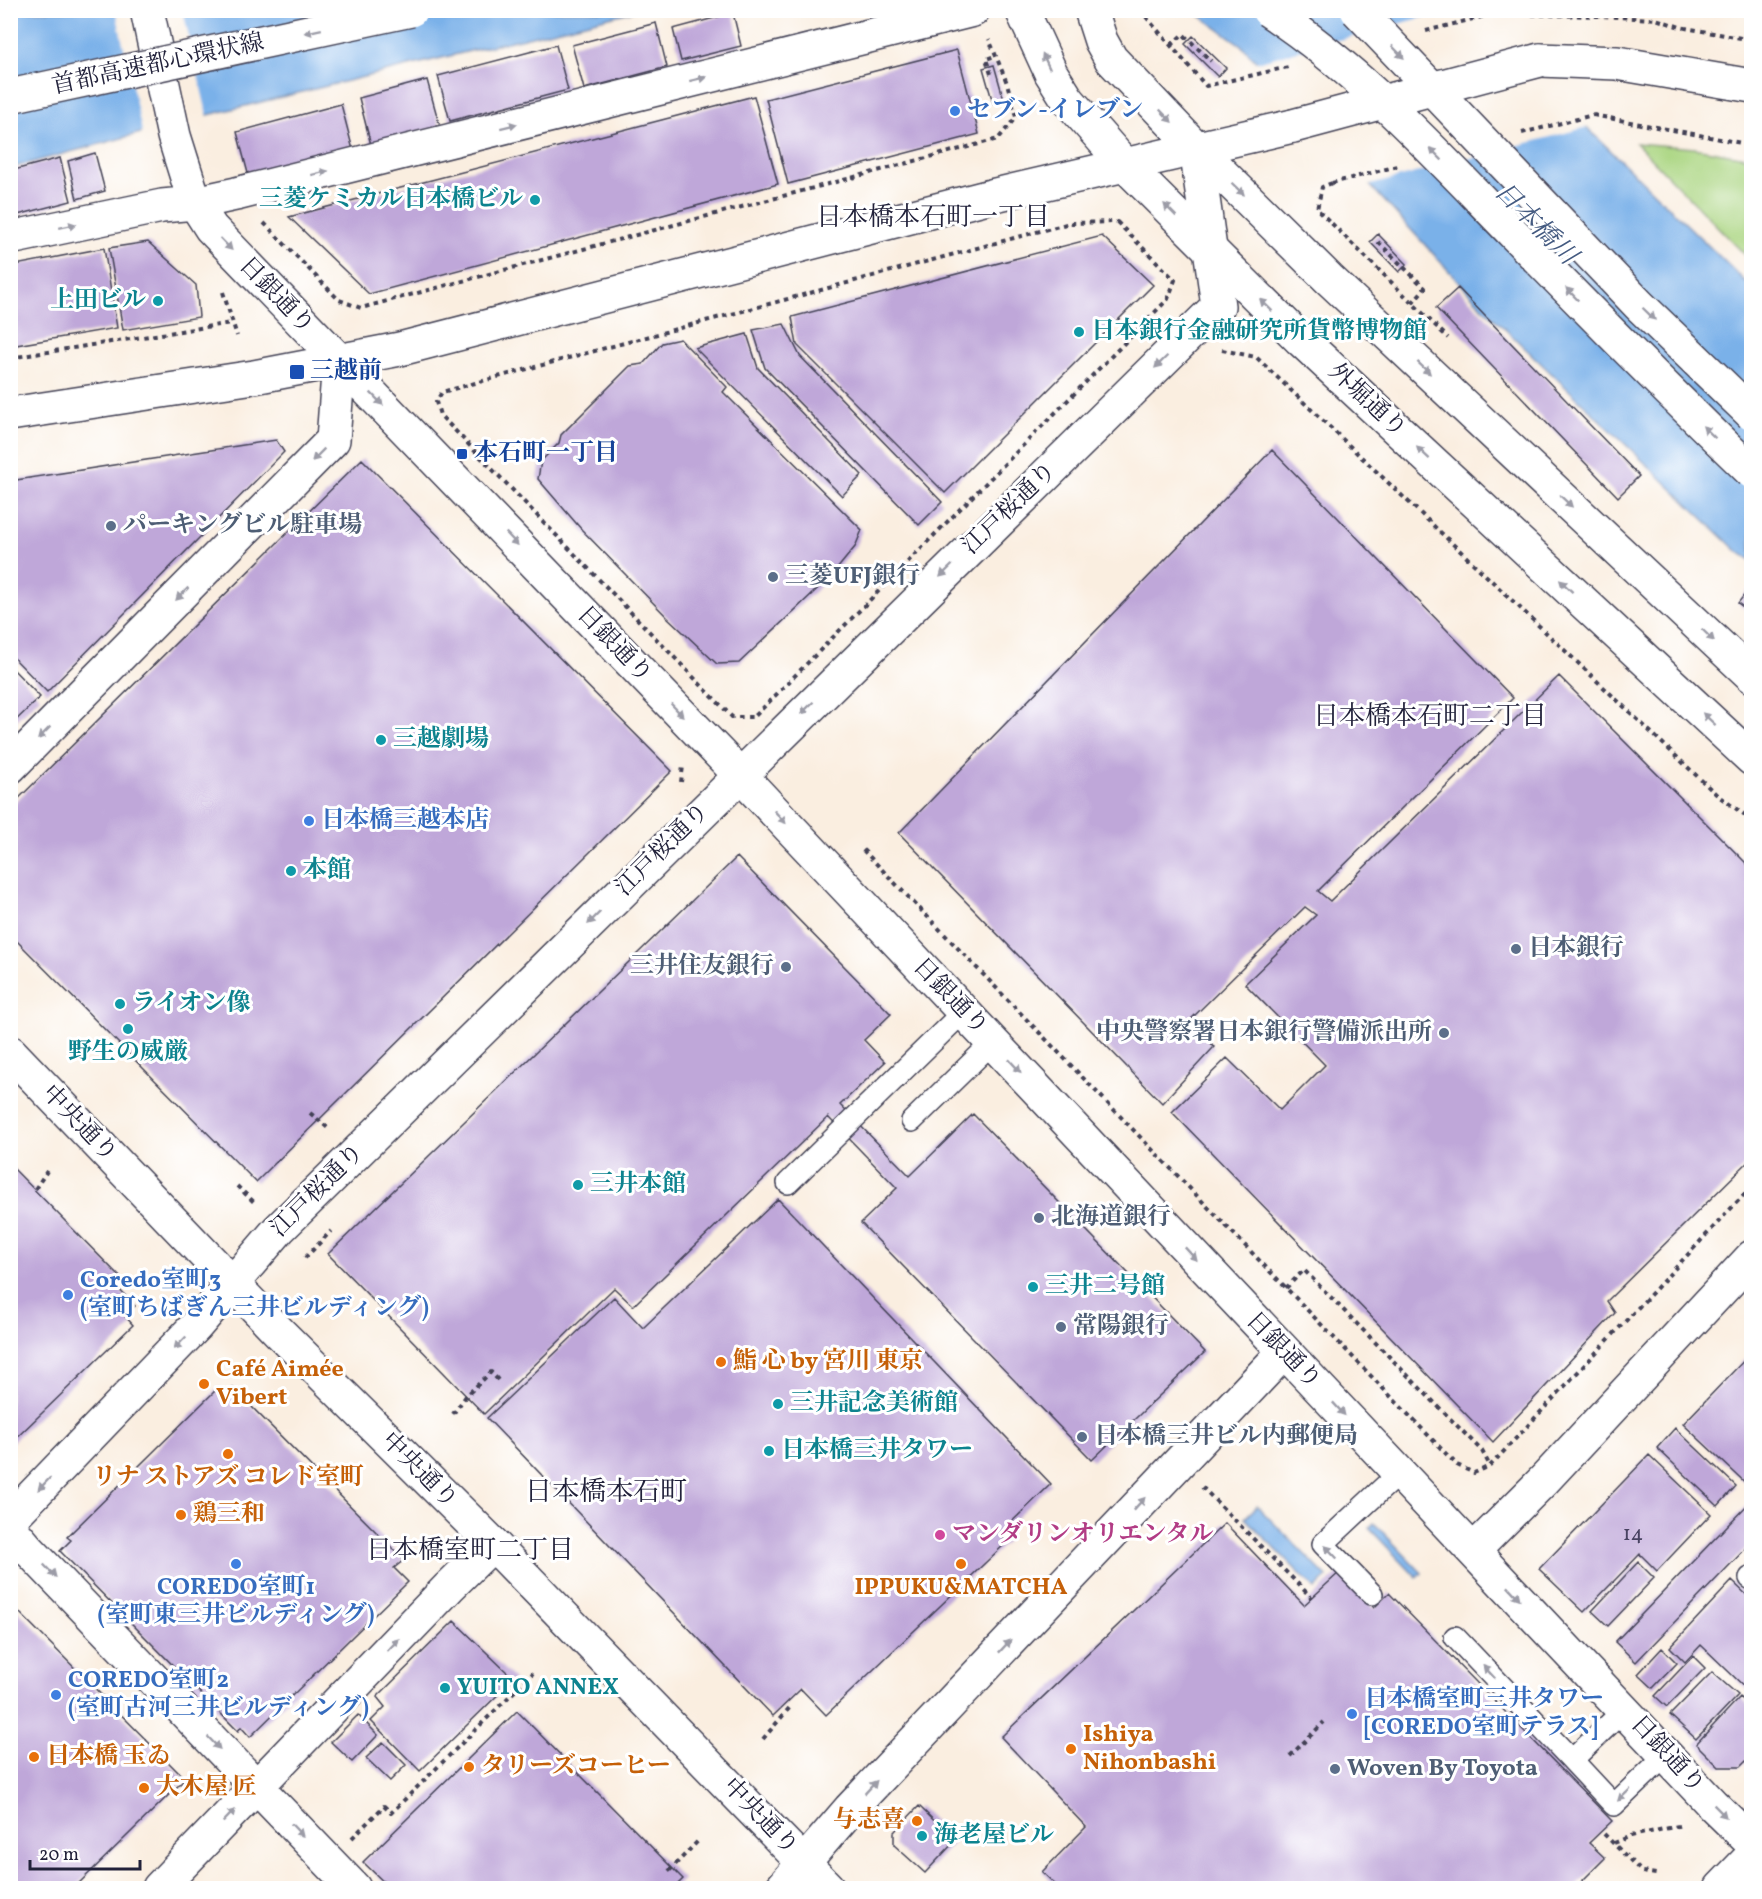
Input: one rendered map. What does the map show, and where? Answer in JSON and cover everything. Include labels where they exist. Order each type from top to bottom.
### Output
[{"type":"main road","name":"日銀通り","points":[[147,10],[174,136],[195,204],[211,228],[740,775],[1284,1352],[1752,1843]]},
{"type":"main road","name":"首都高速都心環状線","points":[[10,96],[411,10]]},
{"type":"main road","name":"外堀通り","points":[[1022,10],[1051,73],[1068,100],[1125,165],[1318,355],[1752,759]]},
{"type":"main road","points":[[1268,10],[1320,48],[1362,84],[1436,154],[1644,368],[1752,472]]},
{"type":"main road","points":[[1357,10],[1639,305],[1752,414]]},
{"type":"main road","points":[[10,238],[162,206],[195,204],[981,24]]},
{"type":"main road","points":[[1096,26],[1111,59],[1196,148],[1329,279],[1752,676]]},
{"type":"main road","points":[[10,414],[254,376],[400,349],[995,195],[1293,126],[1540,60],[1617,63],[1752,86]]},
{"type":"main road","name":"江戸桜通り","points":[[10,1519],[196,1326],[279,1229],[1218,306],[1196,148]]},
{"type":"main road","points":[[10,767],[333,440],[339,361]]},
{"type":"main road","name":"中央通り","points":[[10,1052],[232,1284],[493,1544],[828,1888]]},
{"type":"main road","points":[[1474,1551],[1545,1479],[1752,1257]]},
{"type":"main road","points":[[782,1888],[858,1801],[1284,1352]]},
{"type":"main road","points":[[10,1528],[354,1888]]},
{"type":"main road","points":[[159,1888],[493,1544]]},
{"type":"main road","points":[[1721,1888],[1752,1856]]},
{"type":"lane","points":[[788,1183],[963,1011]]},
{"type":"lane","points":[[912,1121],[993,1042]]},
{"type":"lane","points":[[1372,1594],[1323,1544],[1399,1473]]},
{"type":"lane","points":[[1455,1636],[1614,1805],[1666,1755]]},
{"type":"lane","points":[[1572,1760],[1624,1710]]},
{"type":"path","points":[[1140,10],[1206,87],[1250,76]]},
{"type":"path","points":[[1493,14],[1656,19],[1680,27],[1752,40]]},
{"type":"path","points":[[236,194],[339,300],[361,308],[998,139],[1016,117],[1007,83],[981,24]]},
{"type":"path","points":[[1171,45],[1183,34],[1211,61]]},
{"type":"path","points":[[991,74],[986,59],[996,56]]},
{"type":"path","points":[[1593,115],[1752,145]]},
{"type":"path","points":[[1332,183],[1322,187],[1317,209],[1357,250]]},
{"type":"path","points":[[1070,222],[1117,222],[1175,280],[1168,299],[754,717],[732,717],[440,415],[436,402],[442,392],[1070,222]]},
{"type":"path","points":[[1378,242],[1425,288],[1412,303]]},
{"type":"path","points":[[220,282],[237,336]]},
{"type":"path","points":[[10,358],[231,322]]},
{"type":"path","points":[[1218,349],[1256,357],[1717,795],[1752,820]]},
{"type":"path","points":[[863,850],[1457,1465],[1473,1473],[1490,1466],[1752,1186]]},
{"type":"path","points":[[310,1113],[329,1129]]},
{"type":"path","points":[[34,1189],[46,1171]]},
{"type":"path","points":[[237,1186],[254,1203]]},
{"type":"path","points":[[1286,1288],[1304,1270],[1482,1451],[1490,1466]]},
{"type":"path","points":[[453,1414],[466,1396],[491,1372],[498,1380]]},
{"type":"path","points":[[1201,1486],[1312,1598]]},
{"type":"path","points":[[328,1862],[384,1806],[391,1813],[533,1673]]},
{"type":"path","points":[[763,1738],[791,1706]]},
{"type":"path","points":[[1290,1756],[1324,1722]]},
{"type":"path","points":[[1614,1843],[1630,1836],[1688,1824]]},
{"type":"path","points":[[1601,1832],[1642,1872],[1656,1874]]},
{"type":"path","points":[[669,1871],[699,1840]]},
{"type":"green space","points":[[1636,143],[1694,148],[1751,158],[1751,261]]},
{"type":"water","points":[[11,11],[634,11],[204,116],[11,168]]},
{"type":"water","name":"日本橋川","points":[[1193,11],[1467,11],[1751,287],[1751,560],[1736,550],[1483,308],[1241,45]]},
{"type":"water","points":[[1257,1506],[1327,1577],[1315,1589],[1245,1518]]},
{"type":"water","points":[[1374,1523],[1422,1573],[1417,1578],[1369,1528]]},
{"type":"pier","points":[[1471,10],[1591,126],[1367,186],[1253,63],[1447,11]]},
{"type":"pier","points":[[116,11],[183,11],[208,118],[143,136]]},
{"type":"building","points":[[733,13],[741,46],[681,61],[673,29]]},
{"type":"building","points":[[656,23],[667,67],[584,89],[572,45]]},
{"type":"building","points":[[1193,36],[1226,68],[1218,77],[1185,44]]},
{"type":"building","points":[[556,45],[568,90],[450,121],[438,76]]},
{"type":"building","points":[[957,50],[979,134],[788,184],[766,99]]},
{"type":"building","points":[[994,65],[1004,100],[993,103],[983,68]]},
{"type":"building","points":[[427,80],[440,127],[371,145],[359,98]]},
{"type":"building","name":"三菱ケミカル日本橋ビル","points":[[754,96],[778,184],[369,294],[289,217]]},
{"type":"building","points":[[341,104],[353,150],[249,177],[237,132]]},
{"type":"building","points":[[95,153],[105,191],[77,199],[68,161]]},
{"type":"building","points":[[60,158],[71,201],[10,217],[10,171]]},
{"type":"building","points":[[1378,234],[1407,264],[1399,272],[1370,242]]},
{"type":"building","points":[[1102,236],[1153,285],[945,493],[797,345],[792,317]]},
{"type":"building","name":"上田ビル","points":[[148,242],[196,285],[199,317],[123,330],[109,248]]},
{"type":"building","points":[[104,248],[117,328],[10,346],[10,266]]},
{"type":"building","points":[[1458,288],[1639,476],[1618,497],[1436,308]]},
{"type":"building","points":[[784,324],[800,356],[942,502],[919,525],[765,368],[753,330]]},
{"type":"building","points":[[747,334],[758,368],[862,475],[842,496],[695,348]]},
{"type":"building","points":[[680,339],[727,387],[723,392],[862,530],[855,547],[832,575],[739,663],[717,664],[667,617],[582,530],[538,479],[541,461],[559,443],[561,435],[630,366],[643,364],[662,343]]},
{"type":"building","name":"パーキングビル駐車場","points":[[276,440],[284,452],[47,692],[10,654],[10,481]]},
{"type":"building","name":"日本銀行","points":[[1272,450],[1513,698],[1318,891],[1330,901],[1559,676],[1752,869],[1752,1158],[1607,1301],[1615,1313],[1493,1442],[1172,1112],[1227,1058],[1280,1110],[1325,1065],[1245,984],[1316,915],[1305,907],[1192,1018],[1214,1047],[1162,1103],[899,833]]},
{"type":"building","name":"本館","points":[[362,459],[672,771],[256,1182],[10,934],[10,807]]},
{"type":"building","points":[[1752,585],[1752,614],[1738,603]]},
{"type":"building","points":[[10,666],[40,697],[10,726]]},
{"type":"building","name":"三井本館","points":[[737,857],[891,1014],[864,1040],[885,1062],[840,1105],[910,1176],[973,1114],[1205,1352],[1092,1460],[861,1223],[897,1188],[828,1117],[633,1306],[614,1288],[484,1414],[328,1254]]},
{"type":"building","name":"Coredo室町3 (室町ちばぎん三井ビルディング)","points":[[10,1165],[121,1278],[114,1284],[135,1306],[125,1316],[133,1325],[10,1444]]},
{"type":"building","name":"日本橋三井タワー","points":[[778,1199],[1051,1484],[999,1534],[1007,1542],[826,1715],[801,1689],[773,1716],[487,1418],[614,1297],[643,1328]]},
{"type":"building","points":[[1752,1352],[1752,1489],[1683,1424]]},
{"type":"building","name":"COREDO室町1 (室町東三井ビルディング)","points":[[219,1387],[227,1394],[233,1388],[404,1560],[394,1568],[408,1582],[250,1737],[241,1727],[238,1731],[60,1551],[71,1540],[67,1537]]},
{"type":"building","points":[[1675,1428],[1736,1486],[1718,1506],[1657,1448]]},
{"type":"building","points":[[1649,1455],[1711,1514],[1657,1571],[1640,1554],[1584,1612],[1539,1569]]},
{"type":"building","points":[[1752,1500],[1752,1542],[1636,1662],[1615,1642]]},
{"type":"building","name":"日本橋室町三井タワー [COREDO室町テラス]","points":[[1225,1523],[1304,1605],[1341,1571],[1374,1608],[1389,1593],[1612,1821],[1589,1843],[1605,1858],[1575,1888],[1059,1888],[1042,1872],[1086,1827],[1001,1737]]},
{"type":"building","points":[[1638,1562],[1654,1578],[1608,1626],[1592,1611]]},
{"type":"building","points":[[1732,1581],[1752,1600],[1752,1694],[1701,1645],[1685,1662],[1670,1647]]},
{"type":"building","name":"COREDO室町2 (室町古河三井ビルディング)","points":[[14,1607],[185,1779],[74,1888],[10,1888],[10,1611]]},
{"type":"building","name":"YUITO ANNEX","points":[[454,1621],[514,1679],[420,1771],[371,1721],[385,1707],[377,1697]]},
{"type":"building","points":[[1662,1648],[1677,1663],[1653,1688],[1638,1674]]},
{"type":"building","points":[[1693,1656],[1705,1668],[1667,1707],[1655,1696]]},
{"type":"building","points":[[1712,1672],[1738,1695],[1696,1739],[1670,1715]]},
{"type":"building","points":[[1740,1697],[1752,1708],[1752,1755],[1740,1767],[1719,1767],[1696,1744]]},
{"type":"building","points":[[517,1711],[683,1879],[677,1885],[681,1888],[390,1888],[363,1862]]},
{"type":"building","points":[[358,1715],[378,1735],[352,1762],[331,1742]]},
{"type":"building","points":[[383,1742],[406,1765],[390,1781],[366,1758]]},
{"type":"building","name":"海老屋ビル","points":[[919,1806],[955,1841],[925,1873],[894,1845],[894,1832]]},
{"type":"place","name":"セブン-イレブン","points":[[955,111]]},
{"type":"place","name":"三菱ケミカル日本橋ビル","points":[[535,200]]},
{"type":"place","name":"上田ビル","points":[[158,301]]},
{"type":"place","name":"日本銀行金融研究所貨幣博物館","points":[[1079,332]]},
{"type":"place","name":"三越前","points":[[297,372]]},
{"type":"place","name":"本石町一丁目","points":[[462,454]]},
{"type":"place","name":"パーキングビル駐車場","points":[[111,526]]},
{"type":"place","name":"三菱UFJ銀行","points":[[773,577]]},
{"type":"place","name":"三越劇場","points":[[381,740]]},
{"type":"place","name":"日本橋三越本店","points":[[309,821]]},
{"type":"place","name":"本館","points":[[291,871]]},
{"type":"place","name":"日本銀行","points":[[1516,949]]},
{"type":"place","name":"三井住友銀行","points":[[786,967]]},
{"type":"place","name":"ライオン像","points":[[120,1004]]},
{"type":"place","name":"野生の威厳","points":[[128,1029]]},
{"type":"place","name":"中央警察署日本銀行警備派出所","points":[[1444,1033]]},
{"type":"place","name":"三井本館","points":[[578,1185]]},
{"type":"place","name":"北海道銀行","points":[[1039,1218]]},
{"type":"place","name":"三井二号館","points":[[1033,1287]]},
{"type":"place","name":"Coredo室町3 (室町ちばぎん三井ビルディング)","points":[[68,1295]]},
{"type":"place","name":"常陽銀行","points":[[1061,1327]]},
{"type":"place","name":"鮨 心 by 宮川 東京","points":[[721,1362]]},
{"type":"place","name":"Café Aimée Vibert","points":[[204,1384]]},
{"type":"place","name":"三井記念美術館","points":[[778,1404]]},
{"type":"place","name":"日本橋三井ビル内郵便局","points":[[1082,1437]]},
{"type":"place","name":"日本橋三井タワー","points":[[769,1451]]},
{"type":"place","name":"リナ ストアズ コレド室町","points":[[228,1454]]},
{"type":"place","name":"鶏三和","points":[[181,1515]]},
{"type":"place","name":"マンダリンオリエンタル","points":[[940,1535]]},
{"type":"place","name":"COREDO室町1 (室町東三井ビルディング)","points":[[236,1564]]},
{"type":"place","name":"IPPUKU&MATCHA","points":[[961,1564]]},
{"type":"place","name":"YUITO ANNEX","points":[[445,1688]]},
{"type":"place","name":"COREDO室町2 (室町古河三井ビルディング)","points":[[56,1695]]},
{"type":"place","name":"日本橋室町三井タワー [COREDO室町テラス]","points":[[1352,1714]]},
{"type":"place","name":"Ishiya Nihonbashi","points":[[1071,1749]]},
{"type":"place","name":"日本橋 玉ゐ","points":[[34,1757]]},
{"type":"place","name":"タリーズコーヒー","points":[[469,1767]]},
{"type":"place","name":"Woven By Toyota","points":[[1335,1769]]},
{"type":"place","name":"大木屋 匠","points":[[144,1788]]},
{"type":"place","name":"与志喜","points":[[917,1821]]},
{"type":"place","name":"海老屋ビル","points":[[922,1836]]},
{"type":"district","name":"日本橋本石町一丁目","points":[[933,218]]},
{"type":"district","name":"日本橋本石町二丁目","points":[[1430,717]]},
{"type":"district","name":"日本橋本石町","points":[[606,1493]]},
{"type":"district","name":"日本橋室町二丁目","points":[[470,1551]]}]
